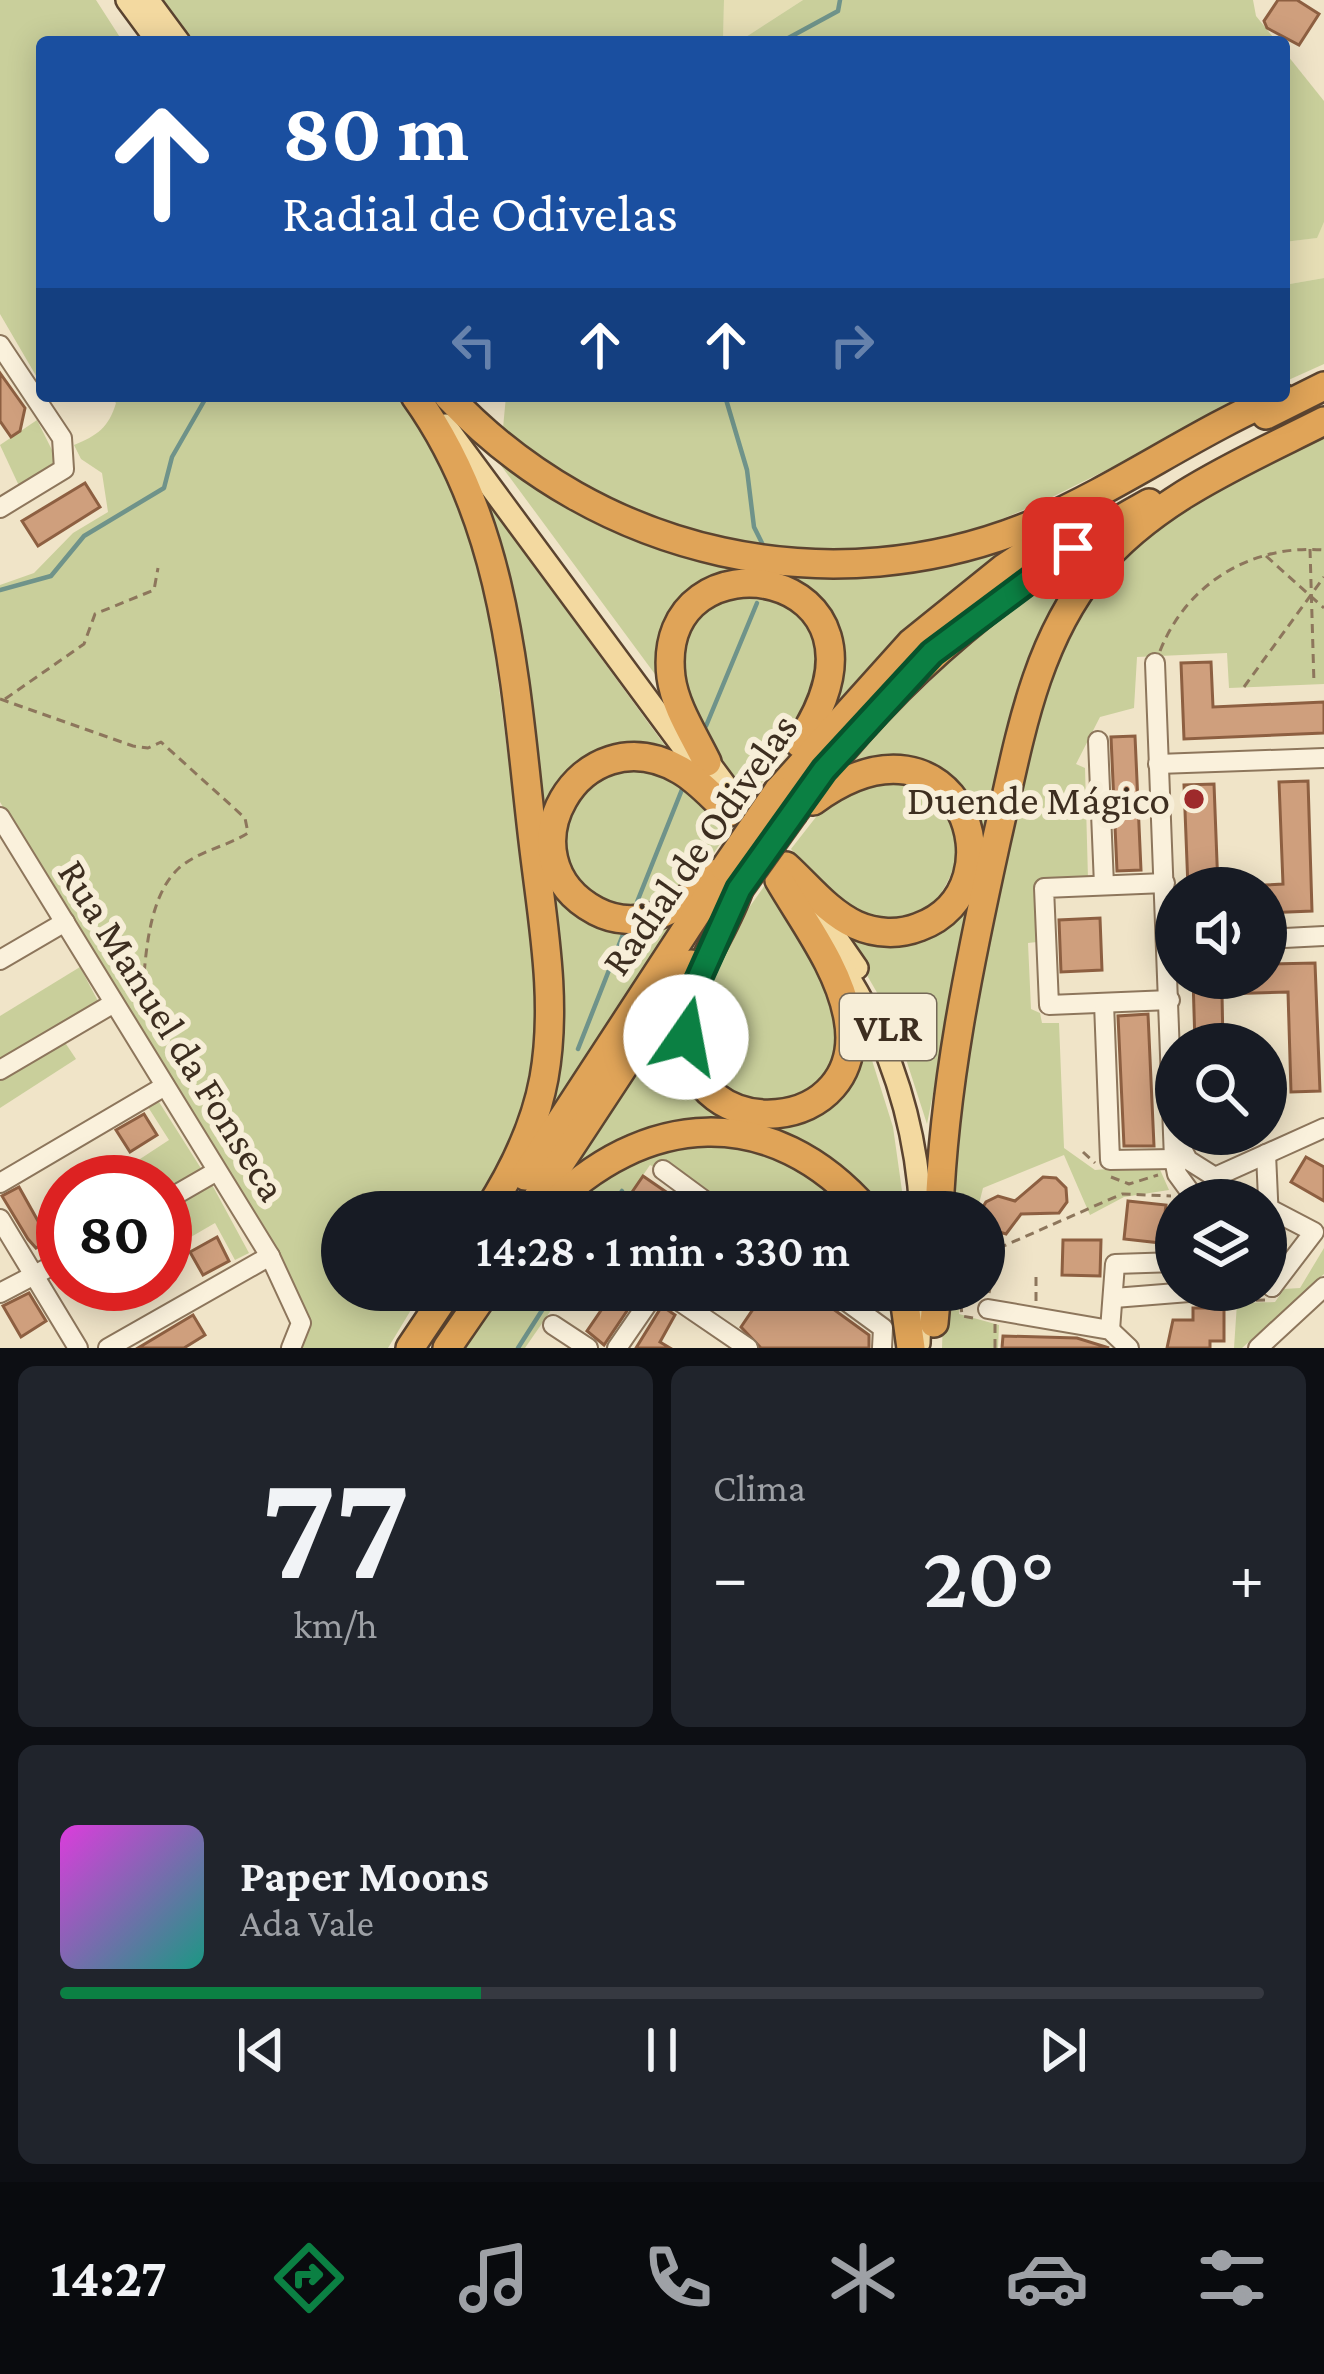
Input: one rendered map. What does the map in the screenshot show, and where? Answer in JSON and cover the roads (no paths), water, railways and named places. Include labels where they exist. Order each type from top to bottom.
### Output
[{"type":"highway","points":[[1290,393],[1324,382]]},
{"type":"highway","name":"Radial de Odivelas","points":[[1290,401],[1324,382]]},
{"type":"highway","points":[[422,402],[460,469],[498,580],[547,961],[549,1041],[538,1101],[525,1142],[498,1191]]},
{"type":"highway","points":[[455,402],[530,469],[625,523],[745,558],[845,565],[930,555],[1017,531],[1268,402]]},
{"type":"highway","name":"Radial de Odivelas","points":[[516,1191],[786,802],[888,665],[1004,568],[1150,477],[1287,402]]},
{"type":"highway","name":"Radial de Odivelas","points":[[786,802],[892,692],[988,608],[1118,520],[1324,411]]},
{"type":"highway","points":[[938,1191],[957,1021],[1014,763],[1049,644],[1096,568],[1148,520],[1324,422]]},
{"type":"highway","points":[[707,762],[673,686],[676,633],[700,598],[722,586],[760,581],[785,588],[815,611],[832,661],[829,688],[785,763],[786,802],[859,772],[908,769],[930,778],[959,807],[969,831],[970,864],[958,896],[938,918],[915,929],[885,933],[840,916],[782,873]]},
{"type":"highway","points":[[729,812],[674,767],[646,757],[617,758],[593,767],[564,795],[552,838],[556,863],[569,888],[588,907],[614,918],[665,913],[732,879]]},
{"type":"highway","points":[[732,879],[688,1006],[688,1052],[702,1081],[724,1102],[751,1113],[783,1114],[813,1103],[838,1080],[850,1031],[830,967],[782,873]]},
{"type":"highway","name":"Radial de Odivelas","points":[[541,1191],[732,879]]},
{"type":"highway","points":[[569,1191],[609,1157],[648,1140],[699,1132],[735,1133],[787,1148],[838,1179],[849,1191]]},
{"type":"highway","points":[[397,1348],[421,1311]]},
{"type":"highway","points":[[410,1348],[435,1311]]},
{"type":"highway","points":[[436,1348],[462,1311]]},
{"type":"highway","points":[[447,1348],[473,1311]]},
{"type":"highway","points":[[907,1311],[915,1348]]},
{"type":"main road","points":[[127,0],[154,36]]},
{"type":"main road","points":[[148,0],[175,36]]},
{"type":"main road","points":[[423,402],[729,812]]},
{"type":"main road","points":[[441,402],[707,762]]},
{"type":"main road","name":"VLR","points":[[707,762],[873,1022],[908,1116],[918,1191]]},
{"type":"main road","name":"VLR","points":[[729,812],[857,968],[894,1039],[923,1133],[933,1191]]},
{"type":"main road","points":[[915,1348],[919,1311]]},
{"type":"street","points":[[0,345],[36,400]]},
{"type":"street","points":[[0,508],[64,469],[62,439],[38,402]]},
{"type":"street","points":[[1155,663],[1164,867]]},
{"type":"street","points":[[1098,741],[1104,885]]},
{"type":"street","points":[[1158,764],[1324,758]]},
{"type":"street","name":"Rua Manuel da Fonseca","points":[[0,817],[269,1256],[301,1324],[291,1348]]},
{"type":"street","points":[[1155,883],[1044,888],[1049,1005],[1170,1000],[1171,1023]]},
{"type":"street","points":[[0,960],[65,922]]},
{"type":"street","points":[[1287,939],[1324,936]]},
{"type":"street","points":[[0,1070],[114,1003]]},
{"type":"street","points":[[1104,1003],[1110,1160],[1174,1159]]},
{"type":"street","points":[[0,1183],[165,1086]]},
{"type":"street","points":[[1287,1145],[1324,1128]]},
{"type":"street","points":[[1304,1137],[1324,1149]]},
{"type":"street","points":[[1174,1155],[1181,1179]]},
{"type":"street","points":[[1224,1179],[1264,1155]]},
{"type":"street","points":[[663,1170],[689,1191]]},
{"type":"street","points":[[192,1186],[218,1171]]},
{"type":"street","points":[[0,1219],[77,1348]]},
{"type":"street","points":[[108,1348],[269,1256]]},
{"type":"street","points":[[1110,1330],[1115,1264],[1155,1263]]},
{"type":"street","points":[[0,1293],[36,1271]]},
{"type":"street","points":[[1258,1348],[1324,1287]]},
{"type":"street","points":[[1114,1298],[1155,1296]]},
{"type":"street","points":[[1005,1310],[1110,1330],[1128,1347]]},
{"type":"street","points":[[617,1348],[644,1311]]},
{"type":"street","points":[[692,1311],[748,1348]]},
{"type":"street","points":[[854,1311],[883,1338]]},
{"type":"street","points":[[553,1325],[588,1348]]},
{"type":"waterway","points":[[792,36],[838,11],[840,0]]},
{"type":"waterway","points":[[0,590],[51,576],[84,536],[164,488],[172,457],[204,402]]},
{"type":"waterway","points":[[727,402],[747,470],[754,527],[765,549]]},
{"type":"waterway","points":[[706,726],[757,603]]},
{"type":"waterway","points":[[637,902],[683,787]]},
{"type":"waterway","points":[[578,1049],[624,932]]},
{"type":"waterway","points":[[518,1348],[542,1311]]},
{"type":"place","name":"Duende Mágico","points":[[1194,799]]}]
